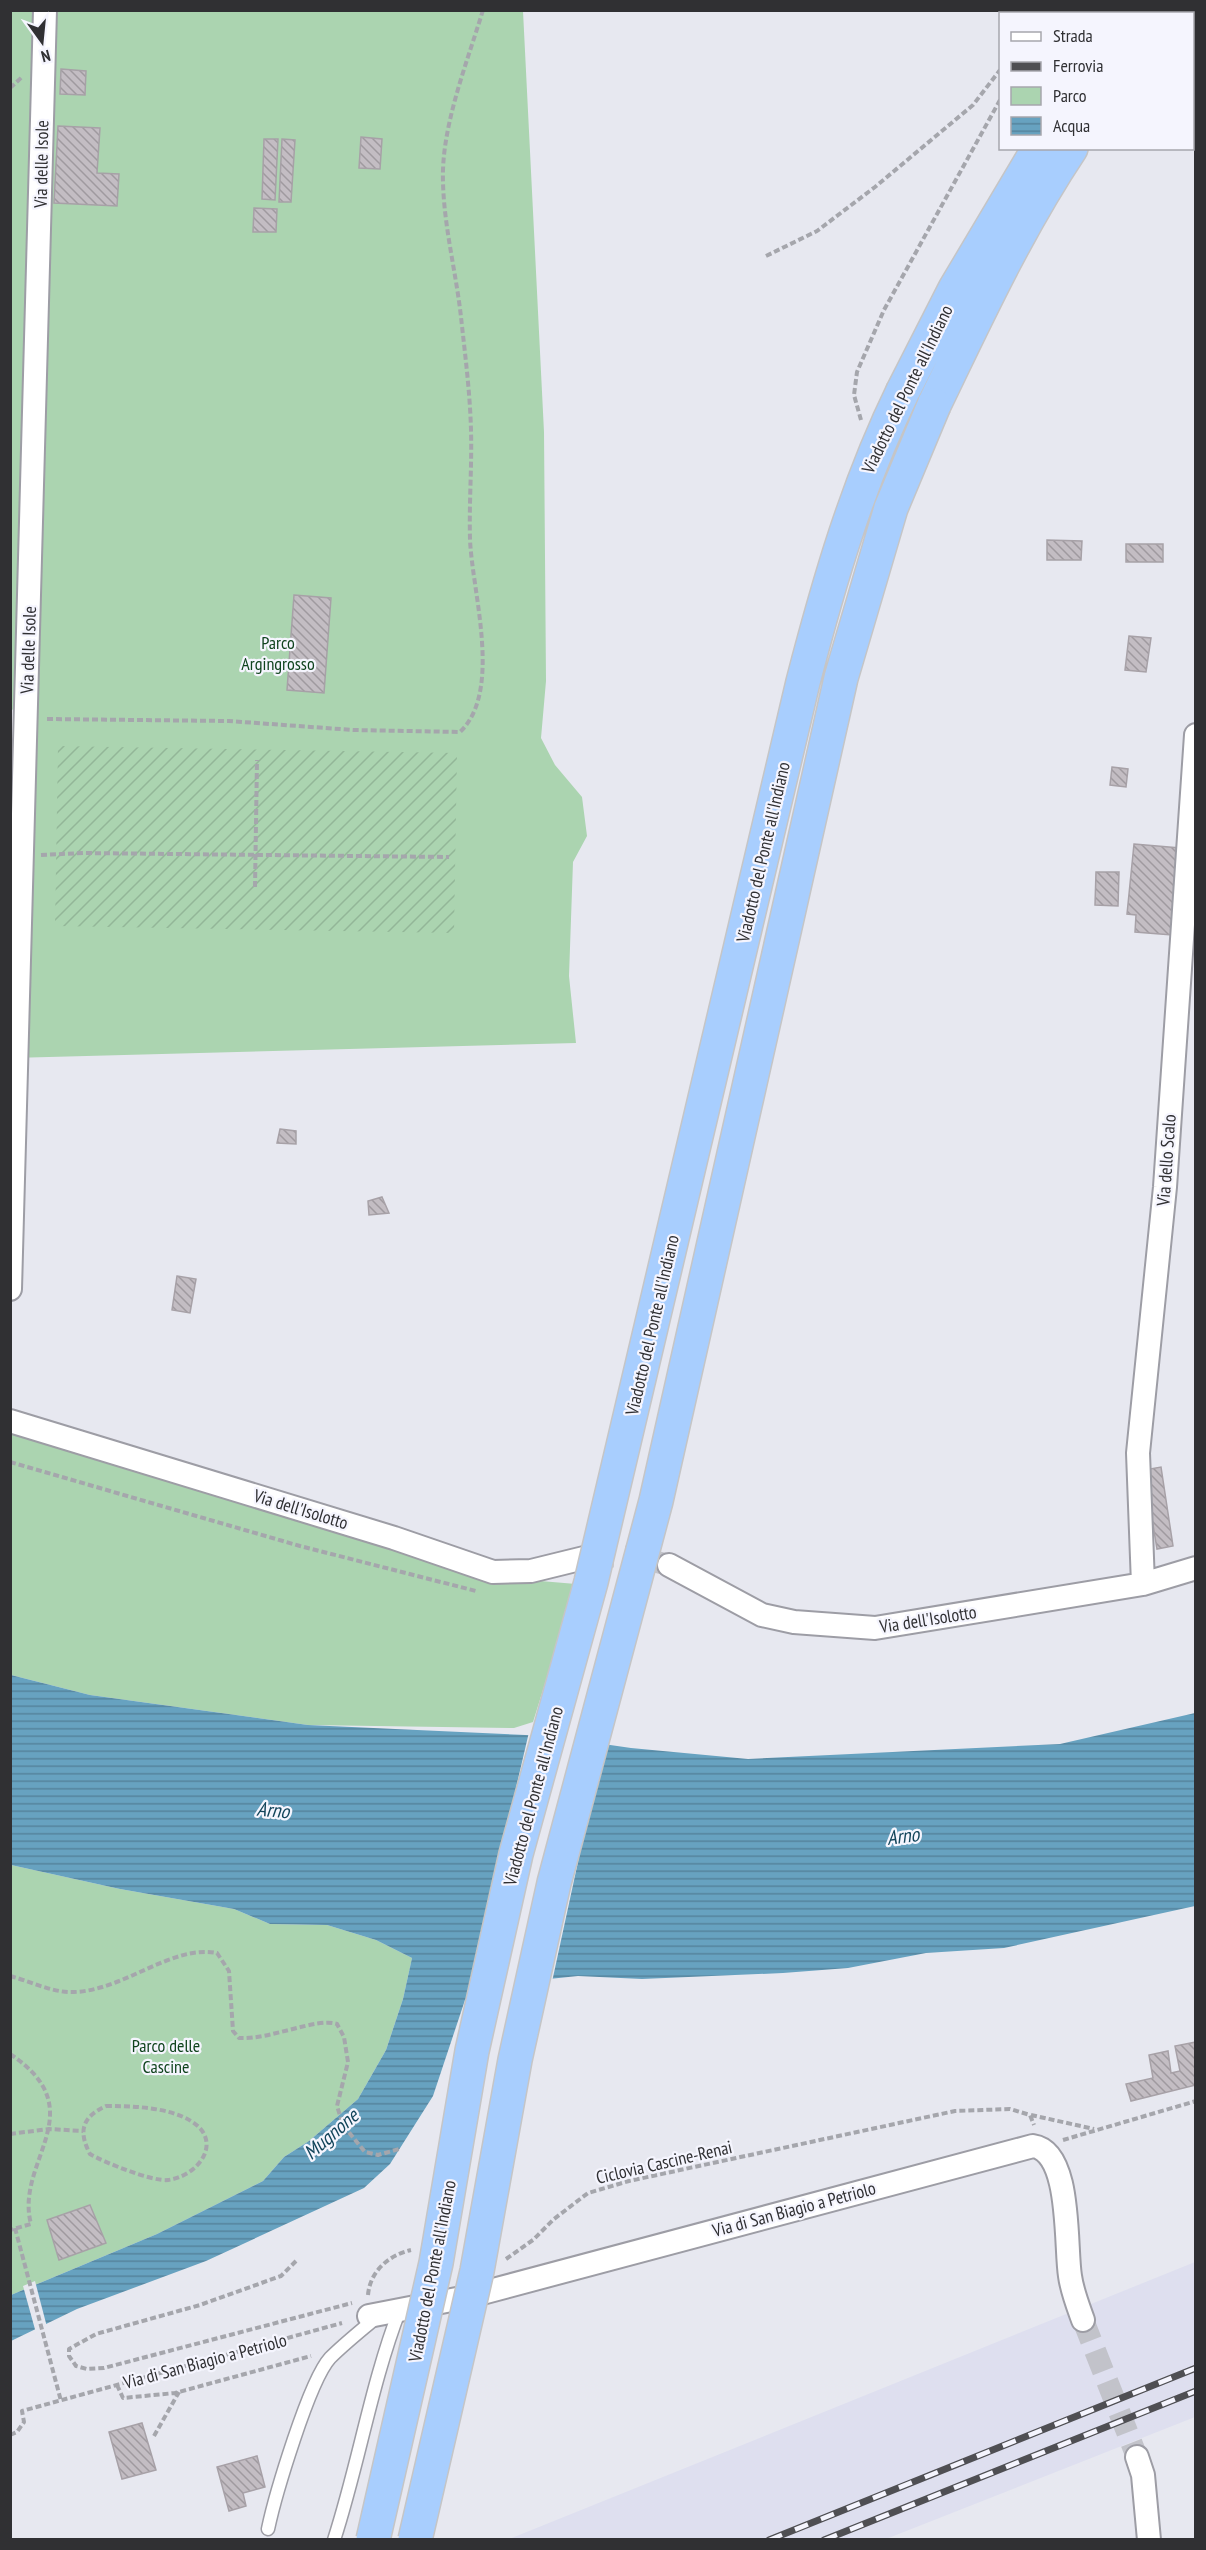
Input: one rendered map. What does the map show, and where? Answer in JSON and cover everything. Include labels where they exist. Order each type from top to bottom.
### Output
[{"type":"highway","name":"Viadotto del Ponte all'Indiano","points":[[373,2540],[436,2263],[472,2051],[516,1854],[591,1582],[792,727],[820,617],[844,535],[872,458],[903,391],[955,289],[1038,150]]},
{"type":"highway","name":"Viadotto del Ponte all'Indiano","points":[[416,2540],[477,2271],[515,2060],[554,1883],[656,1501],[842,678],[891,508],[934,405],[1030,213],[1070,150]]},
{"type":"street","name":"Via delle Isole","points":[[10,1289],[12,1139],[45,10]]},
{"type":"street","name":"Via dello Scalo","points":[[1143,1584],[1138,1453],[1165,1187],[1196,735]]},
{"type":"street","name":"Via dell'Isolotto","points":[[10,1421],[394,1538],[493,1572],[531,1571],[592,1556]]},
{"type":"street","name":"Via dell'Isolotto","points":[[669,1565],[762,1615],[794,1622],[875,1628],[1143,1584],[1196,1568]]},
{"type":"street","name":"Via di San Biagio a Petriolo","points":[[373,2312],[477,2294],[1022,2148],[1041,2148]]},
{"type":"street","points":[[1041,2148],[1055,2163],[1060,2174],[1070,2278],[1083,2320]]},
{"type":"street","points":[[1137,2457],[1143,2475],[1149,2540]]},
{"type":"lane","points":[[268,2529],[274,2500],[315,2383],[329,2359],[343,2347],[373,2312]]},
{"type":"lane","points":[[334,2540],[347,2500],[382,2354],[373,2312]]},
{"type":"path","points":[[26,719],[229,721],[353,730],[460,732],[467,725],[478,702],[483,666],[470,540],[471,429],[461,316],[443,180],[454,98],[464,75],[483,10]]},
{"type":"path","points":[[766,256],[817,231],[875,188],[974,105],[999,71]]},
{"type":"path","points":[[864,429],[854,395],[857,372],[884,310],[999,102]]},
{"type":"path","points":[[255,887],[257,760]]},
{"type":"path","points":[[22,856],[83,853],[449,857]]},
{"type":"path","points":[[10,1462],[300,1546],[480,1592]]},
{"type":"path","points":[[10,1976],[67,1992],[90,1990],[136,1976],[189,1952],[217,1953],[229,1971],[233,2031],[239,2038],[271,2037],[327,2021],[338,2024],[344,2037],[348,2062],[337,2106],[344,2126],[365,2152],[378,2155],[399,2149]]},
{"type":"path","points":[[10,2054],[31,2070],[44,2090],[48,2102],[49,2128],[27,2201],[31,2224],[14,2230],[60,2398]]},
{"type":"path","name":"Ciclovia Cascine-Renai","points":[[1041,2148],[1094,2129],[1196,2101]]},
{"type":"path","points":[[106,2106],[152,2109],[177,2114],[193,2122],[204,2132],[208,2144],[205,2158],[195,2169],[168,2180],[153,2179],[140,2176],[90,2154],[83,2131],[92,2112],[106,2106]]},
{"type":"path","name":"Ciclovia Cascine-Renai","points":[[496,2264],[533,2240],[554,2219],[588,2193],[619,2184],[955,2111],[1010,2109],[1094,2129]]},
{"type":"path","points":[[1030,2115],[1041,2148]]},
{"type":"path","points":[[10,2134],[49,2128],[83,2131]]},
{"type":"path","points":[[296,2261],[281,2276],[200,2305],[96,2334],[69,2349],[71,2362],[87,2369],[104,2368],[373,2312],[372,2280],[384,2263],[404,2252],[418,2250]]},
{"type":"path","name":"Via di San Biagio a Petriolo","points":[[10,2435],[17,2432],[24,2422],[22,2410],[373,2312]]},
{"type":"path","points":[[117,2385],[123,2398],[180,2391],[343,2347]]},
{"type":"path","points":[[154,2436],[180,2391]]},
{"type":"shaded area","points":[[1195,2262],[1195,2417],[886,2539],[507,2540]]},
{"type":"green space","name":"Parco Argingrosso","points":[[11,11],[523,11],[544,432],[546,681],[541,738],[555,765],[582,797],[587,836],[573,862],[569,976],[576,1043],[11,1058],[16,711],[11,709]]},
{"type":"green space","points":[[58,746],[457,753],[454,933],[55,926]]},
{"type":"green space","points":[[11,1432],[120,1467],[493,1577],[576,1584],[533,1722],[514,1728],[308,1725],[90,1695],[11,1675]]},
{"type":"green space","name":"Parco delle Cascine","points":[[11,1865],[120,1889],[234,1909],[270,1924],[327,1925],[376,1940],[412,1958],[403,1999],[386,2050],[358,2099],[309,2141],[284,2157],[263,2181],[157,2234],[11,2295]]},
{"type":"water","points":[[11,1675],[90,1695],[308,1725],[548,1736],[631,1748],[748,1759],[1060,1744],[1195,1713],[1195,1906],[1004,1948],[926,1953],[848,1968],[642,1979],[578,1976],[492,1985],[465,2000],[433,2096],[390,2164],[364,2188],[206,2261],[77,2309],[11,2341],[11,2295],[157,2234],[263,2181],[284,2157],[309,2141],[358,2099],[386,2050],[403,1999],[412,1958],[376,1940],[327,1925],[270,1924],[234,1909],[120,1889],[11,1865]]},
{"type":"pier","points":[[529,1732],[578,1738],[599,1765],[552,1982],[493,1988],[487,1912]]},
{"type":"pier","points":[[35,2281],[47,2327],[36,2333],[23,2286]]},
{"type":"building","points":[[61,69],[86,71],[85,95],[60,94]]},
{"type":"building","points":[[58,126],[100,128],[97,173],[119,174],[117,206],[54,203]]},
{"type":"building","points":[[361,137],[382,139],[380,169],[359,168]]},
{"type":"building","points":[[264,139],[278,139],[275,200],[262,199]]},
{"type":"building","points":[[282,139],[295,140],[291,202],[279,202]]},
{"type":"building","points":[[254,208],[277,209],[276,232],[253,232]]},
{"type":"building","points":[[1047,540],[1082,541],[1081,560],[1047,560]]},
{"type":"building","points":[[1126,544],[1163,544],[1163,562],[1126,562]]},
{"type":"building","points":[[294,595],[331,598],[324,693],[287,690]]},
{"type":"building","points":[[1129,636],[1151,638],[1146,672],[1125,670]]},
{"type":"building","points":[[1112,767],[1128,769],[1126,787],[1110,785]]},
{"type":"building","points":[[1134,844],[1180,848],[1172,935],[1135,932],[1136,915],[1127,914]]},
{"type":"building","points":[[1096,872],[1119,872],[1118,906],[1095,905]]},
{"type":"building","points":[[280,1129],[296,1131],[296,1144],[277,1143]]},
{"type":"building","points":[[382,1197],[389,1213],[369,1215],[368,1201]]},
{"type":"building","points":[[177,1276],[196,1279],[190,1313],[172,1310]]},
{"type":"building","points":[[1161,1467],[1173,1546],[1157,1549],[1144,1470]]},
{"type":"building","points":[[1196,2042],[1196,2085],[1131,2101],[1126,2084],[1153,2078],[1149,2055],[1168,2051],[1171,2073],[1180,2071],[1175,2046]]},
{"type":"building","points":[[90,2205],[106,2243],[59,2260],[47,2220]]},
{"type":"building","points":[[142,2423],[156,2470],[122,2479],[109,2432]]},
{"type":"building","points":[[257,2456],[265,2487],[243,2493],[246,2506],[229,2511],[217,2467]]},
{"type":"tunnel","points":[[592,1556],[637,1557],[669,1565]]},
{"type":"tunnel","points":[[1083,2320],[1137,2457]]},
{"type":"railway","points":[[769,2540],[1196,2368]]},
{"type":"railway","points":[[824,2540],[1196,2391]]},
{"type":"water label","name":"Arno","points":[[273,1810]]},
{"type":"water label","name":"Arno","points":[[903,1836]]},
{"type":"water label","name":"Mugnone","points":[[331,2134]]}]
